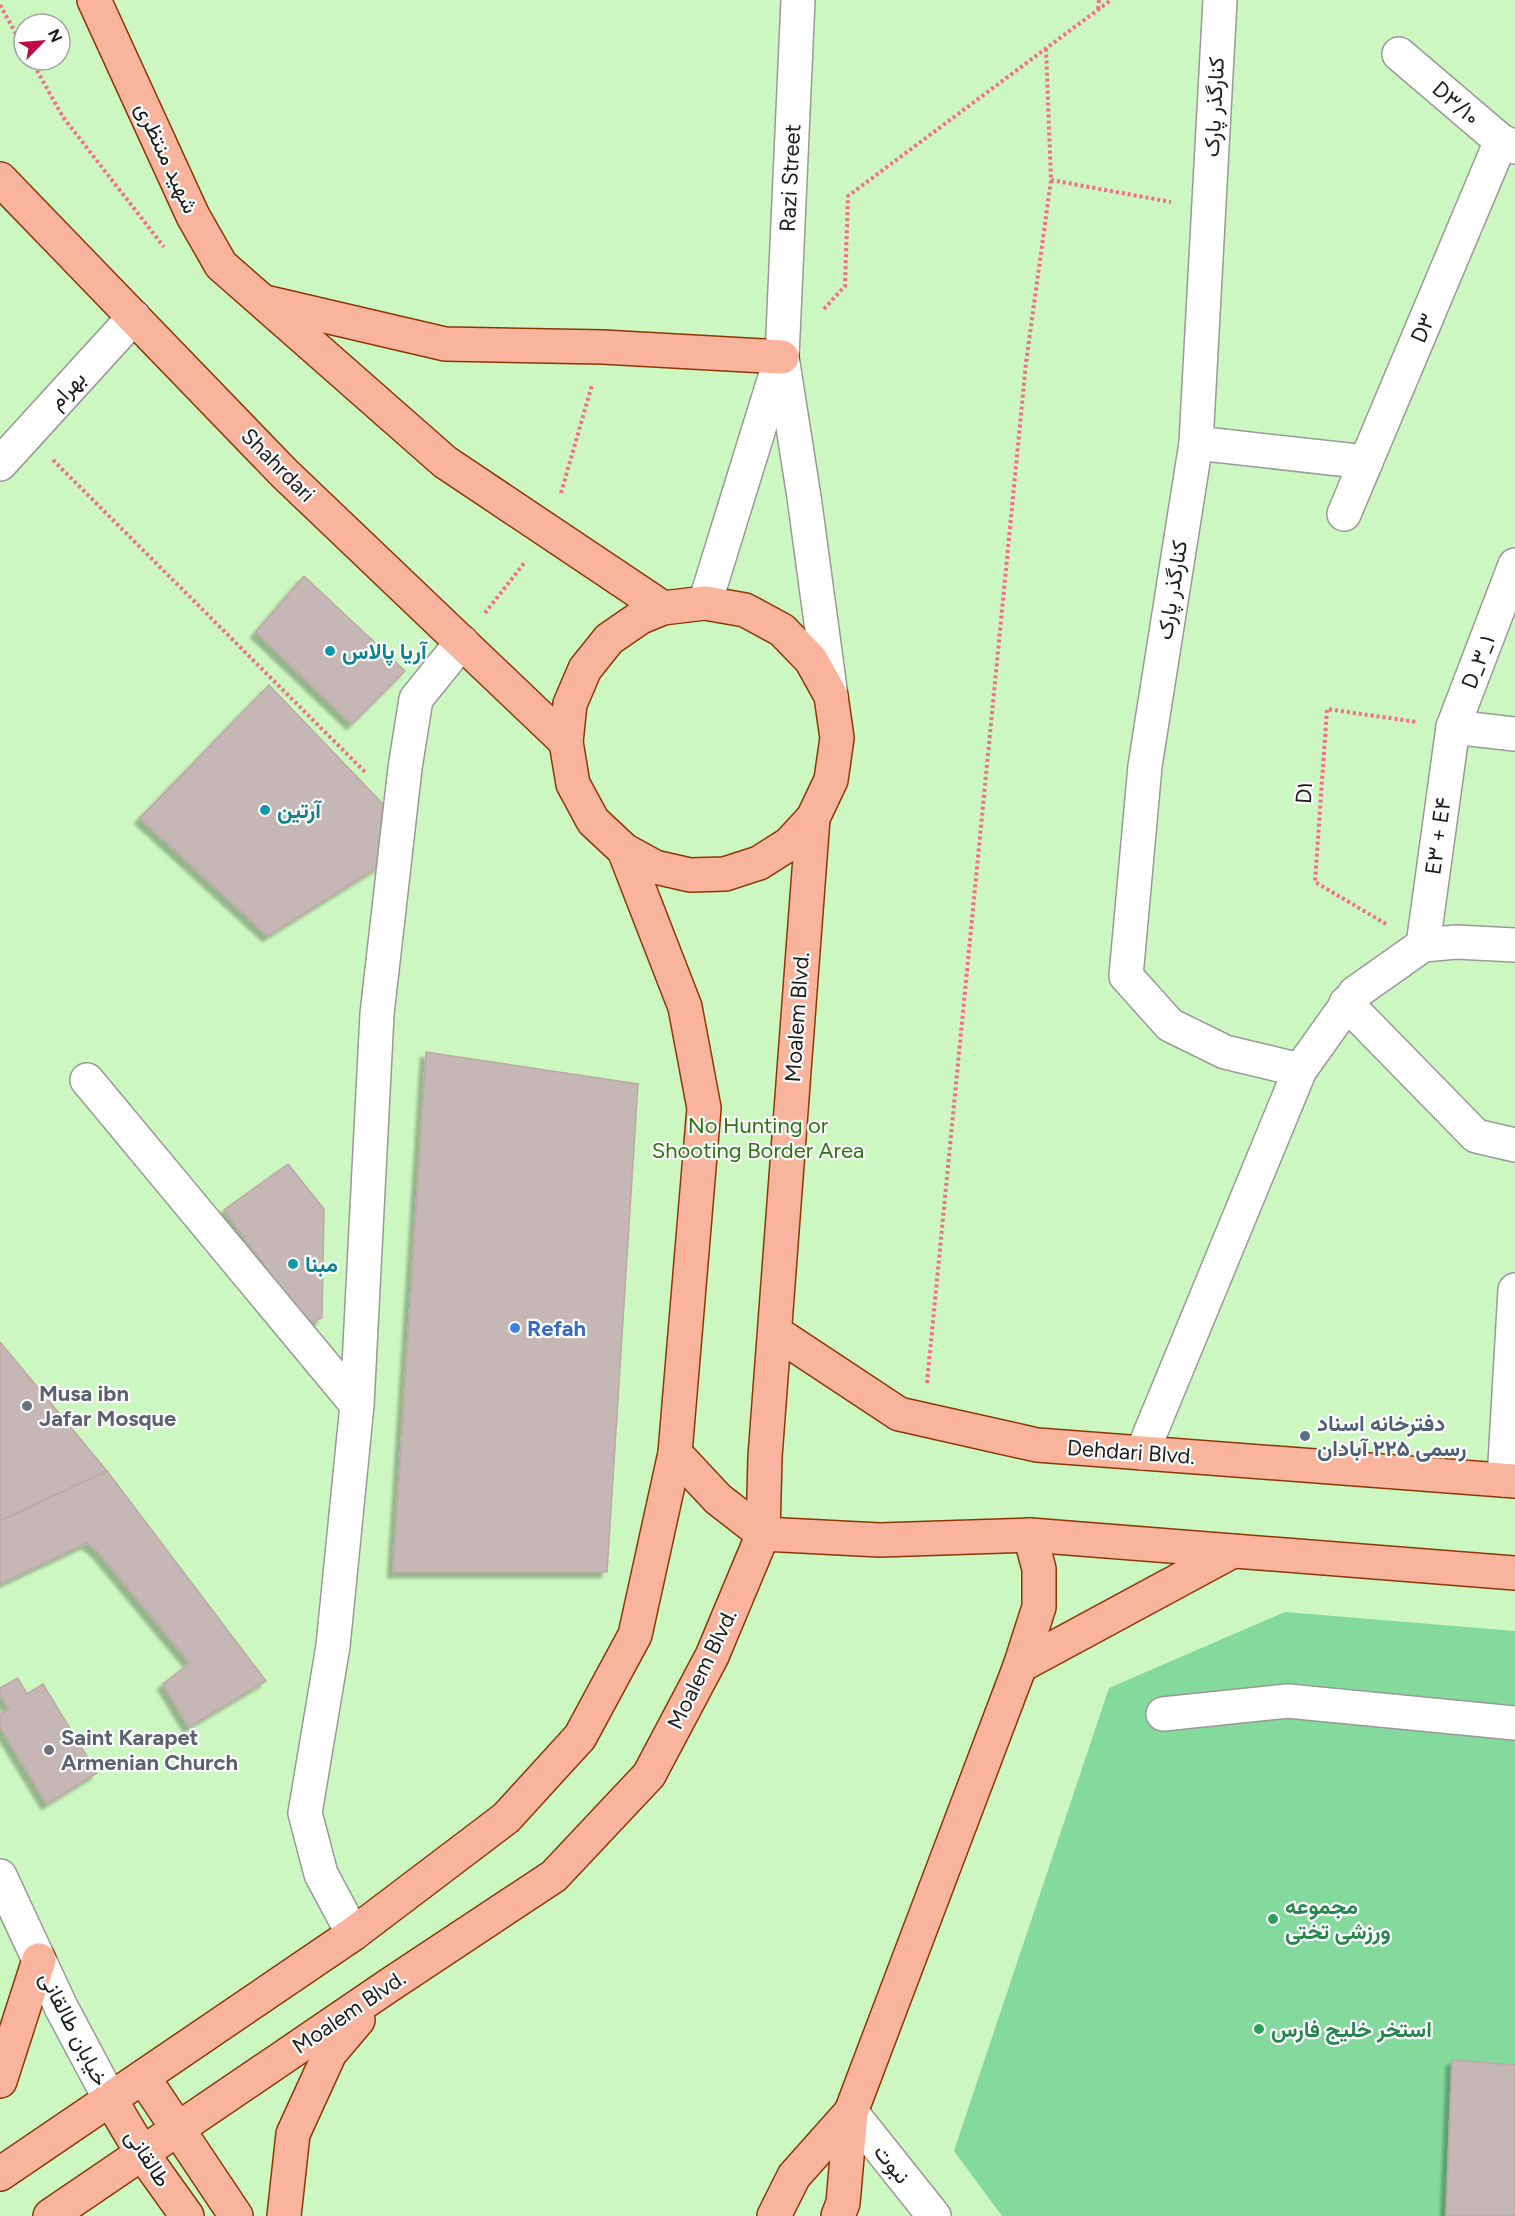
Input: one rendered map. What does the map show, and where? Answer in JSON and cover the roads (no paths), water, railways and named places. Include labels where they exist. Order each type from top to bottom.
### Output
[{"type":"main road","name":"شهید منتظری","points":[[94,0],[193,216],[221,266],[445,462],[663,608]]},
{"type":"main road","name":"Shahrdari","points":[[0,179],[284,473],[566,742]]},
{"type":"main road","points":[[261,301],[445,344],[603,346],[782,357]]},
{"type":"main road","points":[[705,603],[746,610],[782,630],[811,660],[831,696],[837,738],[831,780],[813,818],[789,844],[759,863],[725,874],[690,875],[655,867],[624,850],[593,821],[573,784],[566,742],[570,704],[585,669],[609,639],[641,617],[663,608],[705,603]]},
{"type":"main road","name":"Moalem Blvd.","points":[[50,2216],[554,1876],[649,1775],[712,1656],[763,1534],[765,1457],[813,818]]},
{"type":"main road","points":[[0,2174],[353,1934],[506,1818],[580,1737],[634,1635],[675,1454],[704,1108],[686,1007],[624,850]]},
{"type":"main road","name":"Dehdari Blvd.","points":[[775,1332],[899,1414],[1037,1445],[1509,1481]]},
{"type":"main road","points":[[675,1454],[717,1499],[763,1534],[880,1540],[1030,1535],[1515,1573]]},
{"type":"main road","points":[[838,2216],[843,2204],[851,2112],[1020,1665],[1039,1607],[1039,1569],[1030,1535]]},
{"type":"main road","points":[[1020,1665],[1233,1551]]},
{"type":"main road","points":[[0,2081],[39,1960]]},
{"type":"main road","points":[[284,2216],[294,2134],[330,2053],[388,1986]]},
{"type":"main road","name":"طالقانی","points":[[143,2077],[236,2216]]},
{"type":"main road","name":"طالقانی","points":[[110,2099],[142,2153],[187,2216]]},
{"type":"main road","points":[[774,2216],[794,2176],[851,2112]]},
{"type":"street","name":"Razi Street","points":[[798,0],[782,357],[831,696]]},
{"type":"street","name":"کنارگذر پارک","points":[[1220,0],[1196,443],[1145,766],[1126,976],[1170,1025],[1225,1052],[1300,1070]]},
{"type":"street","name":"D۳/۱۰","points":[[1399,54],[1508,144]]},
{"type":"street","name":"D۳","points":[[1344,514],[1508,144]]},
{"type":"street","name":"بهرام","points":[[0,464],[134,317]]},
{"type":"street","name":"Razi Street","points":[[705,603],[782,357]]},
{"type":"street","points":[[1196,443],[1366,462]]},
{"type":"street","name":"D_۳_۱","points":[[1453,727],[1515,565]]},
{"type":"street","points":[[353,1934],[321,1874],[305,1813],[333,1646],[357,1405],[377,1014],[400,807],[416,699],[462,642]]},
{"type":"street","points":[[1453,727],[1515,734]]},
{"type":"street","name":"E۳ + E۴","points":[[1423,945],[1453,727]]},
{"type":"street","points":[[1142,1453],[1300,1070],[1346,1003],[1355,993],[1423,945],[1456,942],[1515,945]]},
{"type":"street","points":[[1346,1003],[1476,1136],[1515,1144]]},
{"type":"street","points":[[87,1080],[357,1405]]},
{"type":"street","points":[[1509,1481],[1514,1310]]},
{"type":"street","points":[[1163,1714],[1288,1701],[1515,1723]]},
{"type":"street","name":"خیابان طالقانی","points":[[0,1876],[61,2007],[110,2099]]},
{"type":"street","name":"نبوت","points":[[851,2112],[934,2216]]},
{"type":"place","name":"آریا پالاس","points":[[330,651]]},
{"type":"place","name":"آرتین","points":[[265,810]]},
{"type":"place","name":"مبنا","points":[[293,1264]]},
{"type":"place","name":"Refah","points":[[515,1328]]},
{"type":"place","name":"Musa ibn Jafar Mosque","points":[[27,1406]]},
{"type":"place","name":"دفترخانه اسناد رسمی ۲۲۵ آبادان","points":[[1305,1436]]},
{"type":"place","name":"Saint Karapet Armenian Church","points":[[49,1750]]},
{"type":"place","name":"مجموعه ورزشی تختی","points":[[1273,1919]]},
{"type":"place","name":"استخر خلیج فارس","points":[[1259,2029]]},
{"type":"park label","name":"No Hunting or Shooting Border Area","points":[[758,1138]]}]
